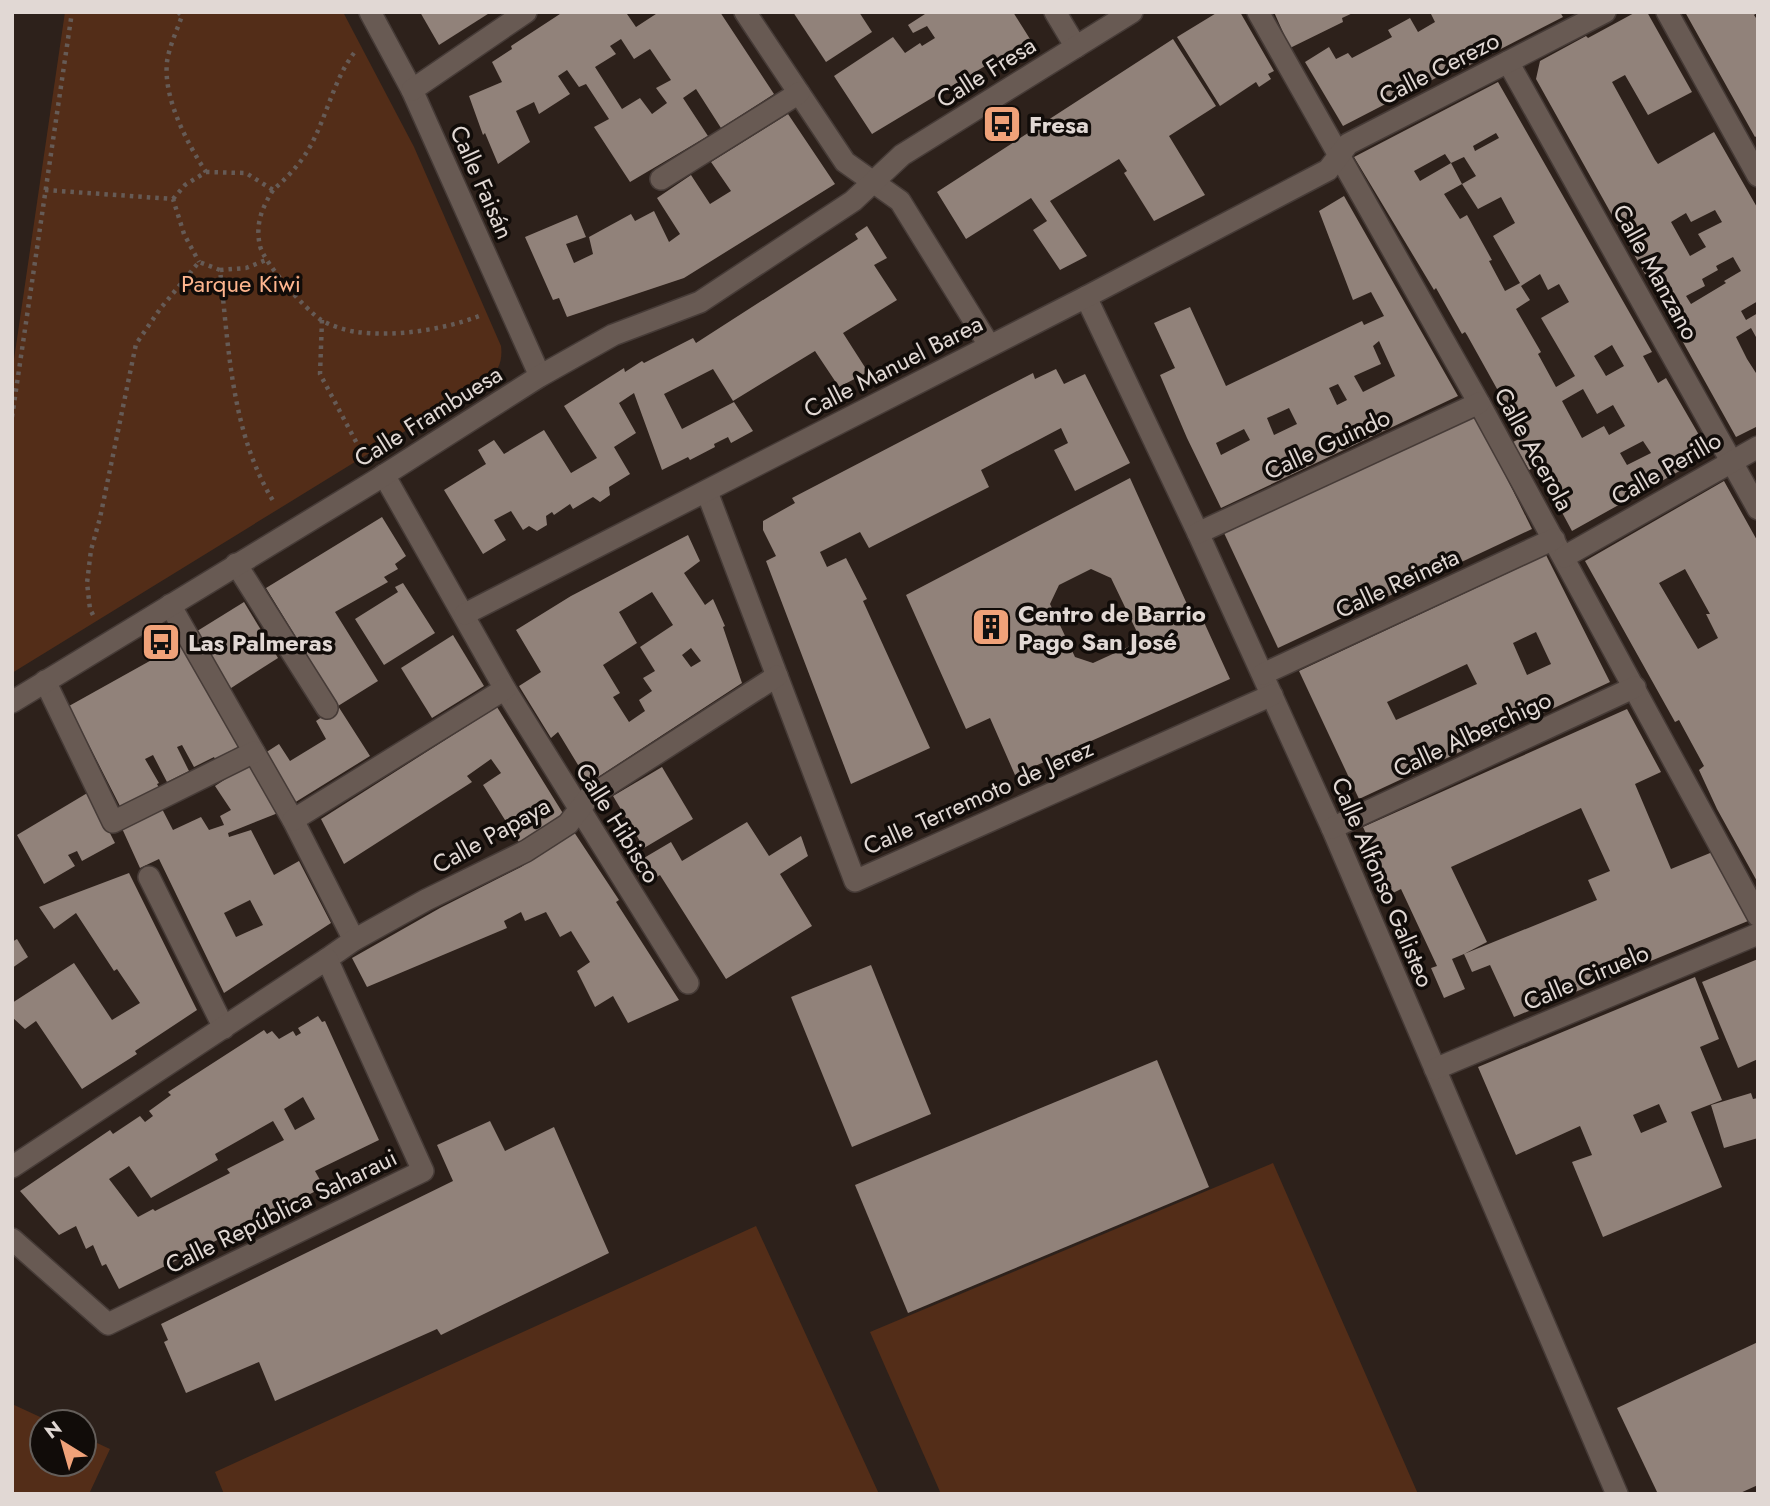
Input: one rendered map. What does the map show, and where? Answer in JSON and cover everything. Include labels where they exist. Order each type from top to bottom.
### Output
[{"type":"street","name":"Calle Faisán","points":[[370,12],[412,90],[540,376]]},
{"type":"street","points":[[412,90],[527,12]]},
{"type":"street","points":[[745,12],[845,162],[900,201],[989,345]]},
{"type":"street","points":[[1055,12],[1076,47]]},
{"type":"street","name":"Calle Fresa","points":[[873,183],[902,155],[1132,12]]},
{"type":"street","name":"Calle Acerola","points":[[1258,12],[1479,403],[1758,916]]},
{"type":"street","name":"Calle Cerezo","points":[[1339,156],[1348,144],[1605,12]]},
{"type":"street","points":[[1667,12],[1758,176]]},
{"type":"street","name":"Calle Manzano","points":[[1508,62],[1758,509]]},
{"type":"street","points":[[661,179],[799,93]]},
{"type":"street","name":"Calle Manuel Barea","points":[[465,614],[1086,297],[1328,170],[1339,156]]},
{"type":"street","name":"Calle Frambuesa","points":[[12,702],[381,477],[540,376],[613,335],[700,302],[853,201],[873,183]]},
{"type":"street","name":"Calle Alfonso Galisteo","points":[[1086,297],[1198,533],[1332,828],[1617,1494]]},
{"type":"street","name":"Calle Guindo","points":[[1198,533],[1479,403]]},
{"type":"street","name":"Calle Perillo","points":[[1559,548],[1758,447]]},
{"type":"street","name":"Calle Hibisco","points":[[381,477],[465,614],[505,689],[688,984]]},
{"type":"street","name":"Calle Terremoto de Jerez","points":[[707,492],[855,881],[1272,695]]},
{"type":"street","name":"Calle Reineta","points":[[1263,674],[1559,548]]},
{"type":"street","points":[[236,564],[327,708]]},
{"type":"street","points":[[170,606],[293,820],[354,940]]},
{"type":"street","name":"Calle Papaya","points":[[327,959],[354,940],[426,900],[526,851],[568,824],[589,797],[777,676]]},
{"type":"street","points":[[46,681],[113,822],[254,752]]},
{"type":"street","name":"Calle Alberchigo","points":[[1332,828],[1635,687]]},
{"type":"street","points":[[293,820],[505,689]]},
{"type":"street","points":[[149,877],[224,1028]]},
{"type":"street","name":"Calle Ciruelo","points":[[1435,1069],[1758,933]]},
{"type":"street","points":[[12,1167],[327,959]]},
{"type":"street","name":"Calle República Saharaui","points":[[12,1239],[108,1324],[423,1171],[327,959]]},
{"type":"path","points":[[12,417],[72,12]]},
{"type":"path","points":[[181,13],[167,59],[169,95],[190,144],[206,172]]},
{"type":"path","points":[[383,36],[352,54],[314,140],[297,168],[273,190],[260,211],[260,244],[266,260],[322,320],[355,332],[391,333],[429,329],[474,318],[508,304]]},
{"type":"path","points":[[173,199],[185,185],[206,172],[246,173],[273,190]]},
{"type":"path","points":[[46,190],[173,199]]},
{"type":"path","points":[[173,199],[184,233],[200,262],[220,270],[246,268],[266,260]]},
{"type":"path","points":[[110,643],[90,609],[87,583],[91,550],[100,518],[128,376],[136,344],[160,309],[200,262]]},
{"type":"path","points":[[220,270],[235,400],[247,448],[259,476],[291,531]]},
{"type":"path","points":[[322,320],[320,374],[381,477]]},
{"type":"green space","name":"Parque Kiwi","points":[[65,12],[343,12],[414,147],[501,346],[501,357],[496,371],[485,382],[12,673],[12,373]]},
{"type":"green space","points":[[1273,1163],[1418,1494],[941,1494],[870,1332]]},
{"type":"green space","points":[[756,1226],[879,1494],[224,1494],[215,1472]]},
{"type":"green space","points":[[12,1404],[28,1411],[28,1478],[96,1478],[89,1494],[12,1494]]},
{"type":"green space","points":[[98,1443],[110,1449],[98,1475]]},
{"type":"building","points":[[420,12],[491,12],[439,45]]},
{"type":"building","points":[[563,12],[630,12],[627,14],[636,27],[659,12],[720,12],[774,94],[721,128],[696,89],[683,98],[708,136],[630,182],[594,127],[609,119],[586,84],[579,87],[567,70],[558,76],[570,94],[539,114],[534,102],[516,111],[530,142],[498,164],[485,133],[483,135],[469,96],[502,82],[492,62],[512,49],[511,46]],"holes":[[[621,39],[634,59],[650,49],[671,80],[656,88],[667,103],[652,114],[640,98],[622,109],[595,67],[616,54],[610,46]]]},
{"type":"building","points":[[793,12],[859,12],[872,32],[826,62]]},
{"type":"building","points":[[924,12],[1013,12],[1030,39],[872,134],[834,76],[893,37],[905,53],[920,43],[922,46],[935,38],[927,26],[913,33],[908,25],[925,14]]},
{"type":"building","points":[[1218,12],[1240,12],[1274,71],[1268,74],[1271,79],[1259,87],[1256,82],[1220,106],[1177,37]]},
{"type":"building","points":[[1274,12],[1355,12],[1342,18],[1343,22],[1290,48]]},
{"type":"building","points":[[1430,12],[1560,12],[1563,17],[1462,69],[1459,66],[1343,126],[1305,62],[1329,47],[1336,59],[1348,53],[1352,58],[1392,37],[1388,30],[1410,18],[1418,32],[1435,22]]},
{"type":"building","points":[[1636,12],[1647,12],[1692,92],[1648,115],[1625,75],[1612,82],[1655,160],[1658,164],[1714,132],[1758,209],[1758,301],[1741,311],[1746,320],[1758,313],[1758,336],[1756,337],[1751,328],[1736,337],[1756,373],[1758,371],[1758,426],[1736,437],[1536,79],[1540,61],[1586,36],[1588,38]],"holes":[[[1715,210],[1722,222],[1698,234],[1706,247],[1690,256],[1671,222],[1686,213],[1691,222]],[[1733,257],[1741,271],[1691,304],[1686,296],[1705,286],[1702,279],[1718,270],[1716,266]]]},
{"type":"building","points":[[1685,12],[1758,12],[1754,15],[1758,21],[1758,135],[1755,137]]},
{"type":"building","points":[[1173,39],[1216,106],[1169,136],[1205,195],[1154,221],[1124,173],[1127,171],[1119,159],[1050,201],[1087,256],[1060,270],[1033,230],[1047,221],[1031,198],[966,239],[937,192]]},
{"type":"building","points":[[1498,82],[1652,352],[1643,356],[1658,383],[1666,378],[1710,454],[1572,531],[1537,466],[1529,470],[1513,442],[1521,438],[1514,425],[1516,423],[1467,335],[1465,332],[1462,334],[1436,288],[1434,290],[1354,157]],"holes":[[[1496,133],[1499,138],[1475,151],[1473,146]],[[1445,154],[1451,163],[1420,181],[1414,171]],[[1464,157],[1476,176],[1462,184],[1451,163]],[[1462,184],[1478,209],[1501,197],[1515,223],[1493,236],[1520,283],[1505,291],[1489,261],[1492,260],[1467,215],[1460,219],[1444,194]],[[1540,274],[1548,290],[1559,284],[1569,302],[1541,318],[1575,376],[1556,387],[1538,354],[1541,352],[1516,309],[1530,300],[1521,286]],[[1612,345],[1624,366],[1606,376],[1594,356]],[[1583,389],[1597,414],[1613,405],[1625,426],[1609,435],[1604,426],[1582,438],[1562,401]],[[1643,441],[1651,453],[1627,465],[1620,453]]]},
{"type":"building","points":[[788,114],[835,184],[684,278],[567,317],[559,298],[553,300],[525,237],[577,215],[586,237],[566,244],[574,263],[593,254],[589,237],[631,214],[635,221],[654,211],[669,242],[680,234],[657,198],[691,175],[710,204],[731,191],[711,162]]},
{"type":"building","points":[[1344,196],[1458,396],[1221,508],[1160,375],[1175,368],[1154,323],[1190,307],[1226,386],[1362,321],[1364,325],[1384,316],[1371,292],[1353,300],[1319,211]],"holes":[[[1379,341],[1395,376],[1363,392],[1354,376],[1381,364],[1373,346]],[[1338,384],[1347,400],[1337,405],[1329,388]],[[1289,408],[1297,424],[1274,435],[1267,418]],[[1244,429],[1250,440],[1221,455],[1216,443]]]},
{"type":"building","points":[[867,226],[887,258],[874,265],[897,300],[843,333],[868,372],[839,387],[815,351],[733,401],[713,369],[664,394],[682,429],[734,402],[753,431],[731,443],[728,437],[690,460],[688,457],[662,470],[634,393],[619,403],[636,433],[614,447],[630,474],[609,487],[610,495],[600,502],[593,497],[573,509],[570,504],[554,515],[552,512],[546,516],[547,525],[537,531],[529,526],[523,530],[511,511],[494,520],[506,540],[483,554],[444,490],[486,464],[478,450],[494,440],[504,454],[544,430],[571,473],[597,458],[564,406],[624,368],[625,372],[642,361],[644,363],[693,338],[696,343],[858,239],[855,234]]},
{"type":"building","points":[[1056,369],[1064,384],[1085,374],[1130,463],[1075,491],[1054,450],[1068,443],[1061,428],[981,470],[989,487],[869,548],[860,532],[820,552],[827,567],[846,558],[867,599],[863,601],[930,748],[851,784],[766,561],[776,556],[763,530],[763,521],[795,503],[792,498],[992,394],[1033,373],[1035,379]]},
{"type":"building","points":[[1475,414],[1532,529],[1278,648],[1224,533]]},
{"type":"building","name":"Centro de Barrio Pago San José","points":[[1130,478],[1196,624],[1203,620],[1230,679],[1015,775],[990,718],[966,729],[906,595]],"holes":[[[1091,569],[1111,578],[1136,630],[1128,647],[1093,663],[1075,657],[1050,604],[1059,585]]]},
{"type":"building","points":[[1724,481],[1758,542],[1758,883],[1699,770],[1704,766],[1679,720],[1675,722],[1585,561]],"holes":[[[1685,569],[1710,614],[1706,614],[1718,638],[1698,649],[1659,583]]]},
{"type":"building","points":[[382,517],[406,556],[395,564],[398,569],[384,577],[388,582],[335,612],[378,681],[338,706],[266,588]]},
{"type":"building","points":[[688,535],[700,561],[684,573],[705,605],[713,599],[725,626],[723,627],[742,683],[589,783],[558,732],[551,738],[519,686],[541,672],[516,630],[571,596]],"holes":[[[652,592],[673,625],[640,647],[655,671],[643,678],[652,691],[639,700],[645,711],[629,722],[613,697],[620,693],[603,665],[637,643],[619,612]],[[691,648],[701,661],[691,667],[682,655]]]},
{"type":"building","points":[[1546,555],[1610,682],[1359,799],[1299,671]],"holes":[[[1536,632],[1551,664],[1527,675],[1513,643]],[[1467,664],[1477,684],[1396,720],[1387,702]]]},
{"type":"building","points":[[403,583],[435,633],[384,665],[355,619],[398,592],[395,587]]},
{"type":"building","points":[[244,602],[278,658],[228,690],[194,633]]},
{"type":"building","points":[[453,635],[484,686],[432,718],[401,668]]},
{"type":"building","points":[[182,643],[242,748],[217,763],[214,757],[194,767],[182,745],[177,747],[189,771],[167,782],[153,755],[145,759],[162,793],[123,812],[69,706]]},
{"type":"building","points":[[338,706],[370,756],[294,803],[265,753],[279,744],[290,761],[326,739],[316,721]]},
{"type":"building","points":[[497,707],[564,815],[520,844],[483,785],[501,773],[491,759],[467,776],[472,782],[344,864],[321,819]]},
{"type":"building","points":[[1627,709],[1661,772],[1635,784],[1671,869],[1715,851],[1748,921],[1514,1017],[1490,965],[1472,972],[1464,954],[1452,959],[1465,989],[1444,998],[1431,968],[1437,966],[1401,889],[1393,893],[1363,827]],"holes":[[[1581,808],[1610,871],[1588,880],[1597,900],[1464,954],[1487,942],[1451,867]]]},
{"type":"building","points":[[251,762],[278,813],[228,833],[229,837],[251,830],[274,875],[299,861],[331,923],[224,993],[159,859],[140,868],[120,824],[160,805],[173,830],[201,817],[209,830],[224,825],[220,816],[231,810],[215,786]],"holes":[[[250,900],[263,925],[236,937],[224,913]]]},
{"type":"building","points":[[662,767],[693,819],[644,848],[613,796]]},
{"type":"building","points":[[89,792],[115,843],[82,861],[77,851],[68,855],[75,866],[44,884],[17,835]]},
{"type":"building","points":[[747,822],[769,856],[801,836],[808,856],[780,874],[812,926],[726,979],[660,875],[644,885],[632,865],[671,842],[682,861]]},
{"type":"building","points":[[574,832],[619,900],[616,902],[679,1000],[628,1023],[613,996],[595,1007],[577,971],[590,962],[571,931],[560,937],[546,912],[525,921],[521,912],[504,921],[507,928],[367,987],[352,958],[440,908],[521,867]]},
{"type":"building","points":[[129,873],[197,1010],[135,1051],[137,1054],[82,1089],[36,1021],[25,1029],[12,1017],[12,1003],[74,963],[112,1020],[140,1003],[117,969],[114,971],[76,913],[54,929],[39,907]]},
{"type":"building","points":[[17,939],[28,957],[12,968],[12,942]]},
{"type":"building","points":[[1758,959],[1758,1059],[1738,1068],[1702,982]]},
{"type":"building","points":[[871,965],[931,1114],[852,1147],[791,997]]},
{"type":"building","points":[[1695,977],[1719,1039],[1700,1047],[1722,1100],[1691,1112],[1722,1187],[1603,1237],[1572,1162],[1592,1155],[1580,1126],[1516,1155],[1478,1067]],"holes":[[[1659,1104],[1667,1122],[1641,1133],[1633,1115]]]},
{"type":"building","points":[[318,1016],[322,1022],[325,1021],[379,1140],[315,1171],[324,1187],[119,1289],[106,1264],[102,1266],[93,1245],[86,1249],[76,1226],[59,1235],[20,1191],[110,1130],[113,1134],[140,1116],[145,1122],[153,1116],[149,1111],[171,1095],[168,1092],[264,1030],[267,1034],[272,1031],[279,1039],[293,1031],[296,1036],[301,1033],[298,1028]],"holes":[[[303,1097],[315,1119],[295,1130],[284,1109]],[[273,1121],[284,1140],[227,1169],[230,1173],[155,1211],[153,1209],[138,1217],[109,1179],[129,1166],[151,1198],[218,1160],[215,1154]]]},
{"type":"building","points":[[1157,1060],[1209,1187],[908,1313],[855,1185]]},
{"type":"building","points":[[1751,1093],[1753,1099],[1758,1098],[1758,1138],[1724,1148],[1711,1105]]},
{"type":"building","points":[[490,1121],[505,1151],[554,1127],[609,1253],[441,1335],[437,1329],[275,1401],[259,1362],[186,1393],[164,1342],[168,1340],[161,1324],[453,1181],[437,1145]]},
{"type":"building","points":[[1758,1342],[1758,1485],[1738,1494],[1658,1494],[1617,1408]]},
{"type":"place","name":"Fresa","points":[[1002,124]]},
{"type":"place","name":"Centro de Barrio Pago San José","points":[[991,627]]},
{"type":"place","name":"Las Palmeras","points":[[161,642]]}]
